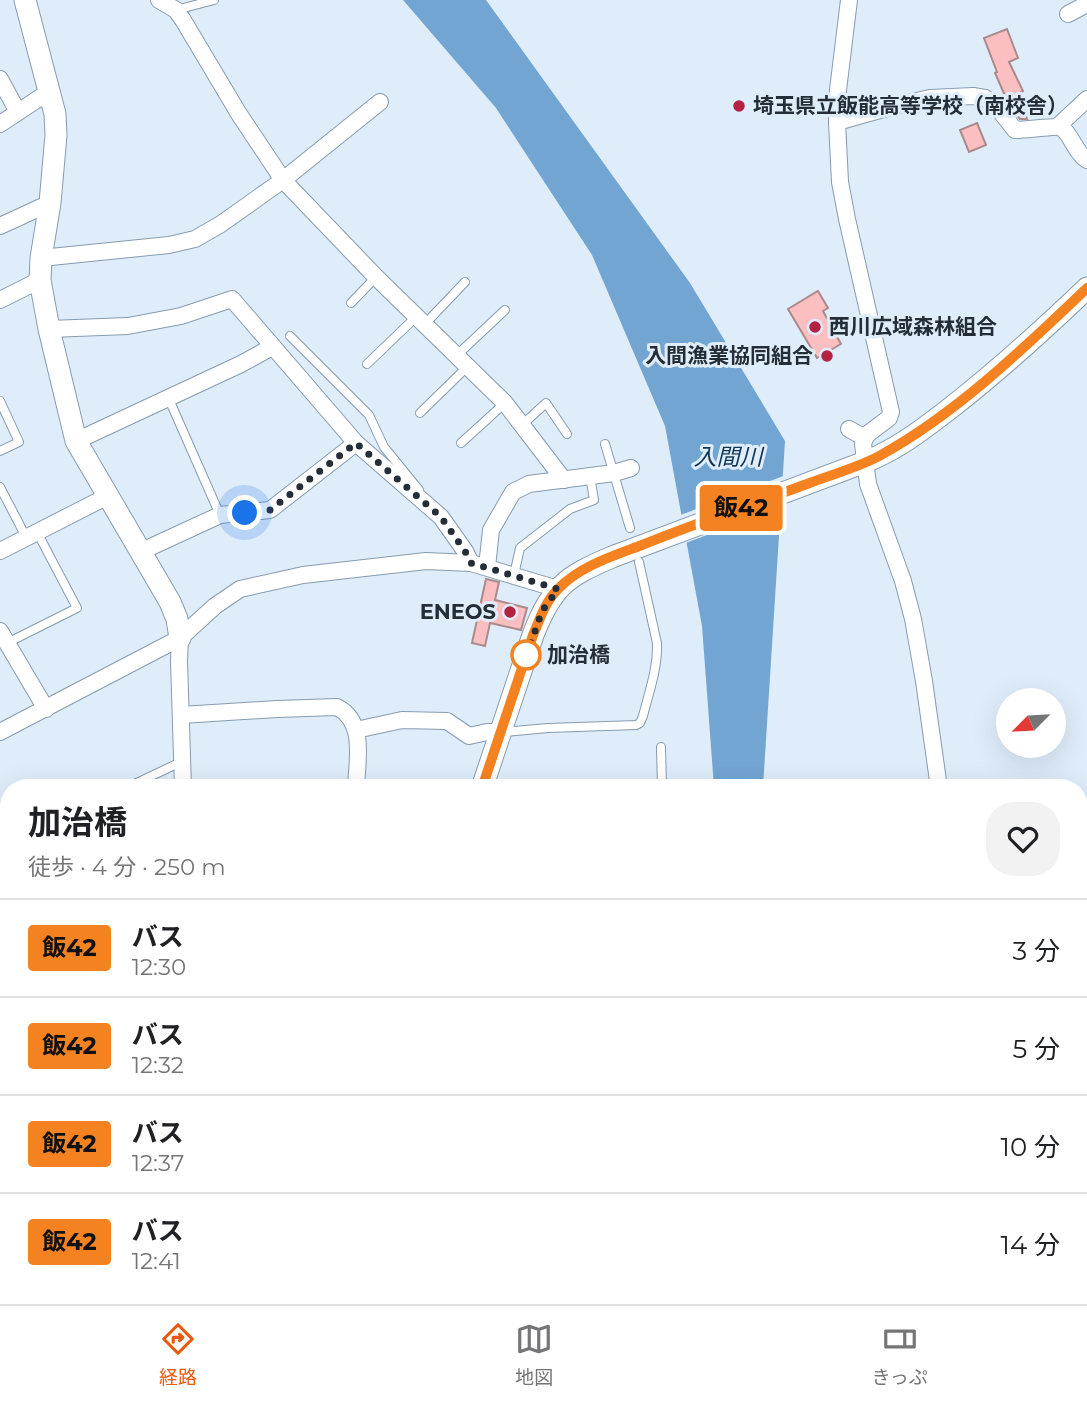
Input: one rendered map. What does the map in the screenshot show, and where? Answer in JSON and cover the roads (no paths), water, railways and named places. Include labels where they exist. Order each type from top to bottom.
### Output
[{"type":"main road","points":[[25,0],[55,114],[56,135],[50,203],[40,280],[48,329],[76,441],[170,602],[177,619],[180,638]]},
{"type":"main road","points":[[485,779],[542,611],[558,589],[572,576],[654,540],[877,458],[911,437],[966,396],[1087,288]]},
{"type":"street","points":[[159,0],[176,10],[183,20],[239,114],[283,180],[376,277],[505,403],[564,480]]},
{"type":"street","points":[[849,0],[841,57],[837,122],[840,182],[891,412],[889,418],[864,438],[858,465],[868,484],[903,581],[913,619],[938,779]]},
{"type":"street","points":[[1068,14],[1087,4]]},
{"type":"street","points":[[0,79],[18,112]]},
{"type":"street","points":[[0,124],[50,91]]},
{"type":"street","points":[[837,122],[930,98],[973,96],[985,98],[998,107],[1015,130],[1030,130],[1058,126],[1087,99]]},
{"type":"street","points":[[41,258],[169,245],[195,239],[283,180],[380,102]]},
{"type":"street","points":[[1058,126],[1066,131],[1081,156],[1087,160]]},
{"type":"street","points":[[0,226],[50,203]]},
{"type":"street","points":[[0,300],[40,280]]},
{"type":"street","points":[[48,329],[128,326],[181,316],[232,299],[356,443],[441,517],[465,551],[479,565]]},
{"type":"street","points":[[76,441],[272,347]]},
{"type":"street","points":[[849,429],[864,438]]},
{"type":"street","points":[[142,551],[220,515],[270,510],[356,443]]},
{"type":"street","points":[[479,565],[509,486],[614,473],[631,468]]},
{"type":"street","points":[[0,551],[108,496]]},
{"type":"street","points":[[0,732],[180,638],[215,606],[240,589],[303,575],[426,561],[479,565],[558,589]]},
{"type":"street","points":[[4,637],[46,709]]},
{"type":"street","points":[[180,638],[182,779]]},
{"type":"street","points":[[181,715],[337,707],[353,720],[356,730],[356,779]]},
{"type":"street","points":[[356,730],[415,720],[447,721],[469,736],[501,732]]},
{"type":"lane","points":[[176,10],[214,0]]},
{"type":"lane","points":[[351,303],[376,277]]},
{"type":"lane","points":[[367,364],[465,282]]},
{"type":"lane","points":[[420,413],[505,310]]},
{"type":"lane","points":[[290,336],[369,415],[384,447],[441,517]]},
{"type":"lane","points":[[168,397],[220,515]]},
{"type":"lane","points":[[0,401],[19,442],[0,451]]},
{"type":"lane","points":[[461,443],[505,403]]},
{"type":"lane","points":[[522,425],[546,404],[567,433]]},
{"type":"lane","points":[[605,444],[630,528]]},
{"type":"lane","points":[[514,575],[520,548],[570,509],[594,500],[590,476]]},
{"type":"lane","points":[[0,487],[77,608],[4,637]]},
{"type":"lane","points":[[501,732],[640,723],[658,653],[639,562]]},
{"type":"lane","points":[[661,747],[662,779]]},
{"type":"lane","points":[[145,779],[181,762]]},
{"type":"water","name":"入間川","points":[[403,0],[486,0],[690,283],[785,441],[764,779],[713,779],[702,626],[665,426],[592,255],[496,108]]},
{"type":"place","name":"埼玉県立飯能高等学校（南校舎）","points":[[739,106]]},
{"type":"place","name":"西川広域森林組合","points":[[815,327]]},
{"type":"place","name":"入間漁業協同組合","points":[[827,356]]},
{"type":"place","name":"ENEOS","points":[[510,612]]},
{"type":"place","name":"加治橋","points":[[526,655]]}]
